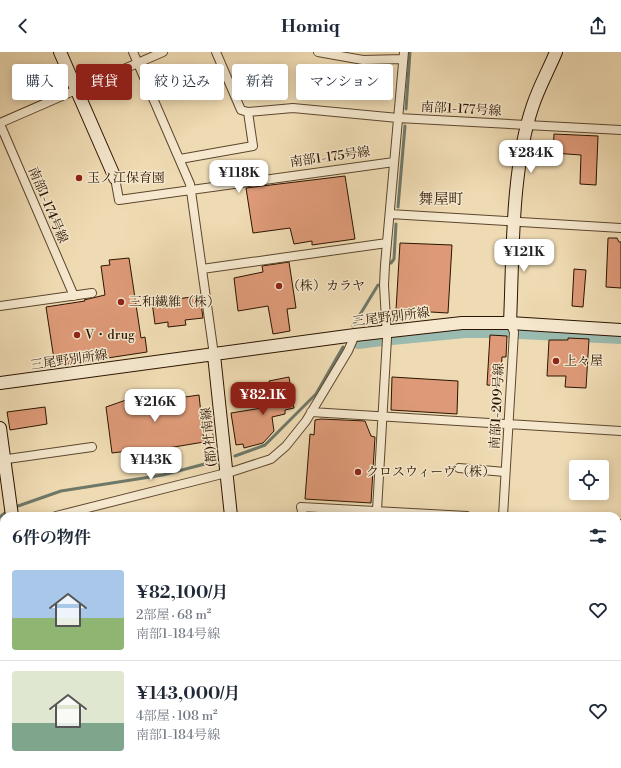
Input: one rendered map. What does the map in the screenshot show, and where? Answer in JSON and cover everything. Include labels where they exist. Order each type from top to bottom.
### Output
[{"type":"main road","name":"南部1-175号線","points":[[60,52],[76,88]]},
{"type":"main road","points":[[510,323],[514,221],[520,162],[527,125],[533,104],[556,52]]},
{"type":"main road","name":"南部1-175号線","points":[[81,100],[115,178]]},
{"type":"main road","name":"三尾野別所線","points":[[0,383],[355,335],[462,323],[510,323],[621,330]]},
{"type":"main road","name":"(都)社南線","points":[[214,355],[231,512]]},
{"type":"main road","points":[[0,428],[2,459],[11,512]]},
{"type":"street","points":[[133,52],[180,159],[191,190],[214,355]]},
{"type":"street","points":[[132,66],[163,52]]},
{"type":"street","points":[[180,159],[253,146],[248,112],[241,110],[216,52]]},
{"type":"street","points":[[318,52],[340,54],[363,60],[403,55],[384,285],[387,332],[377,510]]},
{"type":"street","points":[[0,123],[76,90]]},
{"type":"street","name":"南部1-177号線","points":[[248,112],[293,108],[398,118],[621,130]]},
{"type":"street","name":"南部1-174号線","points":[[0,123],[74,296]]},
{"type":"street","name":"南部1-175号線","points":[[115,178],[119,200],[394,162]]},
{"type":"street","points":[[390,214],[621,228]]},
{"type":"street","points":[[202,269],[387,244]]},
{"type":"street","points":[[0,306],[92,293]]},
{"type":"street","name":"南部1-209号線","points":[[503,512],[514,332],[510,323]]},
{"type":"street","points":[[72,512],[227,473],[271,459],[286,446],[311,412],[348,351],[355,335]]},
{"type":"street","points":[[311,412],[621,431]]},
{"type":"street","points":[[2,459],[92,447]]},
{"type":"street","points":[[459,468],[505,472]]},
{"type":"street","points":[[302,512],[301,507],[407,512]]},
{"type":"building","points":[[554,134],[598,136],[596,185],[580,184],[581,155],[553,153]]},
{"type":"building","points":[[345,176],[355,239],[312,245],[312,241],[294,244],[290,228],[253,233],[246,188]]},
{"type":"building","points":[[608,238],[617,238],[619,242],[621,242],[621,288],[606,287]]},
{"type":"building","points":[[400,243],[452,245],[448,313],[396,310]]},
{"type":"building","points":[[129,258],[141,338],[145,337],[147,352],[55,366],[46,307],[85,301],[84,300],[105,295],[101,266],[110,265],[109,260]]},
{"type":"building","name":"（株）カラヤ","points":[[289,262],[296,308],[287,309],[290,331],[273,334],[268,306],[238,311],[234,278],[263,272],[262,266]]},
{"type":"building","points":[[574,269],[586,270],[583,307],[572,306]]},
{"type":"building","points":[[200,296],[203,318],[185,320],[186,325],[168,327],[168,322],[155,324],[152,302]]},
{"type":"building","points":[[490,335],[507,336],[506,357],[502,357],[500,386],[487,385]]},
{"type":"building","points":[[568,338],[589,339],[586,388],[565,387],[566,376],[547,376],[549,340],[568,340]]},
{"type":"building","points":[[289,377],[294,408],[285,410],[285,414],[272,417],[274,431],[263,443],[244,448],[243,444],[236,445],[231,413],[274,406],[269,381]]},
{"type":"building","points":[[392,377],[458,381],[457,414],[391,410]]},
{"type":"building","points":[[180,394],[185,397],[199,395],[204,442],[144,452],[144,449],[112,453],[106,407],[126,400]]},
{"type":"building","points":[[45,407],[47,424],[10,430],[7,412]]},
{"type":"building","name":"クロスウィーヴ（株）","points":[[315,420],[365,421],[371,436],[375,437],[371,503],[305,499],[310,434],[314,435]]},
{"type":"waterway","points":[[406,109],[410,52]]},
{"type":"waterway","points":[[398,207],[405,126]]},
{"type":"waterway","points":[[391,263],[394,259],[396,224]]},
{"type":"waterway","points":[[353,326],[378,285]]},
{"type":"waterway","points":[[392,340],[465,333],[509,333]]},
{"type":"waterway","points":[[519,334],[621,339]]},
{"type":"waterway","points":[[358,344],[382,341]]},
{"type":"waterway","points":[[235,456],[265,445],[316,394],[343,347]]},
{"type":"waterway","points":[[18,506],[61,491],[163,475],[216,461]]},
{"type":"place","name":"玉ノ江保育園","points":[[79,178]]},
{"type":"place","name":"（株）カラヤ","points":[[279,286]]},
{"type":"place","name":"三和繊維（株）","points":[[121,302]]},
{"type":"place","name":"V・drug","points":[[77,335]]},
{"type":"place","name":"上々屋","points":[[556,361]]},
{"type":"place","name":"クロスウィーヴ（株）","points":[[358,472]]},
{"type":"district","name":"舞屋町","points":[[441,199]]}]
